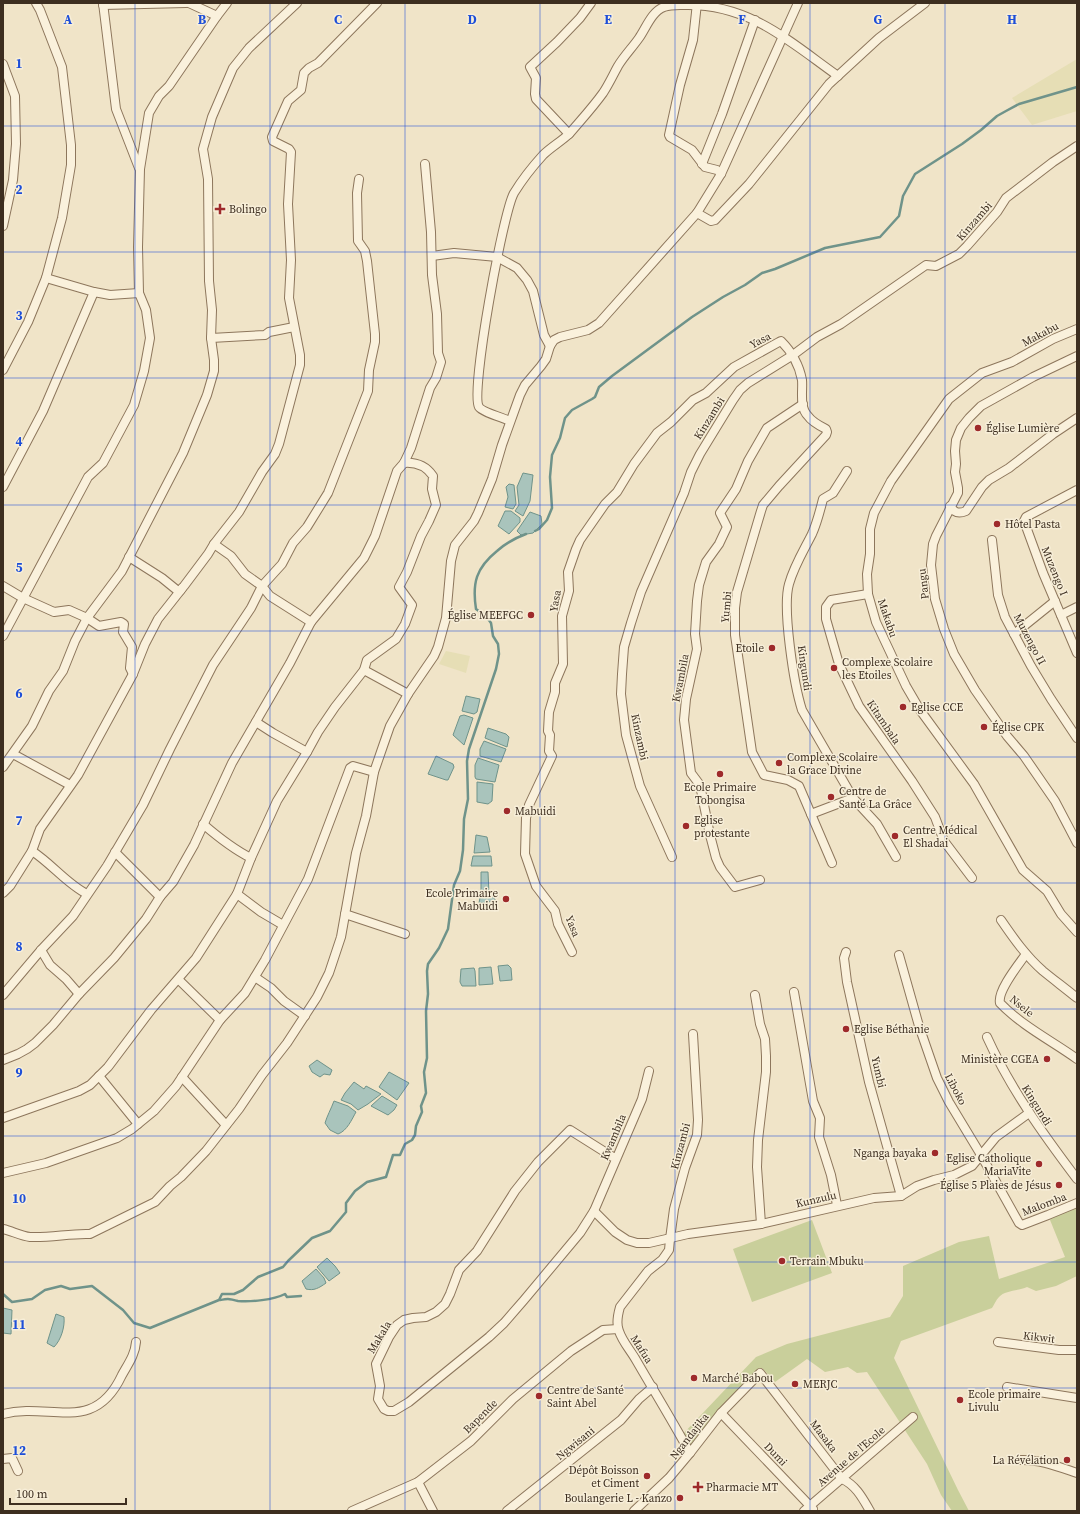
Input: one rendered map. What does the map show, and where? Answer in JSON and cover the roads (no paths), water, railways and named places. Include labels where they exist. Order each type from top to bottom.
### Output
[{"type":"street","points":[[3,370],[28,322],[46,278],[62,218],[71,165],[71,145],[61,61],[36,3]]},
{"type":"street","points":[[140,169],[116,109],[103,4],[187,3],[216,16]]},
{"type":"street","points":[[3,636],[88,477],[102,463],[134,405],[144,372],[150,336],[146,310],[139,294],[140,169],[149,113],[159,96],[169,86],[216,16],[227,3]]},
{"type":"street","points":[[3,767],[32,726],[51,689],[63,671],[75,641],[87,618],[119,576],[183,452],[206,395],[214,371],[211,338],[212,310],[209,281],[208,179],[203,149],[212,118],[232,68],[249,48],[297,3]]},
{"type":"street","points":[[3,893],[10,886],[32,851],[40,829],[78,775],[133,674],[145,644],[158,619],[239,512],[262,472],[275,454],[300,366],[300,355],[289,298],[290,260],[288,204],[290,152],[272,140],[272,137],[288,101],[301,90],[304,73],[306,70],[318,63],[377,3]]},
{"type":"street","points":[[569,134],[536,99],[534,94],[536,78],[530,66],[557,42],[580,18],[591,3]]},
{"type":"street","points":[[3,1229],[12,1230],[29,1237],[50,1237],[79,1233],[90,1234],[155,1202],[206,1151],[287,1043],[305,1016],[317,997],[329,973],[341,937],[356,853],[366,816],[374,772],[390,726],[408,694],[434,656],[438,647],[446,618],[451,561],[455,545],[474,521],[478,513],[492,478],[520,395],[525,385],[542,366],[554,340],[560,336],[588,330],[599,323],[697,213],[721,174],[798,3]]},
{"type":"street","points":[[697,213],[711,221],[715,220],[749,184],[814,102],[838,76],[879,38],[925,3]]},
{"type":"street","points":[[697,4],[693,40],[680,85],[669,135],[691,149],[705,167],[717,170],[721,174]]},
{"type":"street","points":[[510,421],[482,409],[478,404],[483,347],[497,257],[507,212],[513,195],[544,154],[569,134],[602,94],[618,66],[636,43],[655,14],[665,6],[697,4],[721,8],[755,20],[783,36],[838,76]]},
{"type":"street","points":[[702,164],[722,114],[755,20]]},
{"type":"street","points":[[3,64],[15,96],[16,144],[13,180],[3,226]]},
{"type":"street","name":"Kinzambi","points":[[672,857],[640,786],[626,735],[621,694],[624,647],[642,592],[684,493],[691,472],[700,454],[740,390],[757,377],[793,355],[926,265],[938,265],[959,254],[998,212],[1006,198],[1053,162],[1077,146]]},
{"type":"street","points":[[3,1060],[18,1054],[35,1042],[53,1025],[79,994],[114,958],[146,919],[160,897],[173,882],[194,845],[232,763],[290,663],[311,622],[364,558],[375,536],[397,471],[404,463],[411,448],[430,388],[436,378],[441,362],[438,353],[437,314],[432,275],[425,164]]},
{"type":"street","points":[[3,995],[41,950],[73,916],[115,852],[150,792],[206,676],[250,608],[262,586],[282,564],[293,543],[307,527],[328,493],[368,391],[369,370],[375,342],[367,261],[365,251],[358,241],[357,193],[359,179]]},
{"type":"street","points":[[432,256],[454,253],[497,257],[517,268],[527,280],[533,291],[544,335],[550,346]]},
{"type":"street","points":[[46,278],[94,292],[110,295],[139,294]]},
{"type":"street","points":[[3,488],[43,411],[94,292]]},
{"type":"street","points":[[211,338],[265,335],[269,332],[294,327]]},
{"type":"street","name":"Makabu","points":[[1077,329],[1053,339],[1012,362],[982,373],[949,399],[891,481],[874,513],[870,529],[870,554],[867,574],[868,594],[880,632],[910,693],[974,784],[1023,870],[1047,891],[1061,914],[1077,932]]},
{"type":"street","name":"Yasa","points":[[572,952],[558,924],[555,911],[536,886],[527,863],[524,843],[527,827],[526,818],[529,805],[552,756],[550,751],[550,735],[548,731],[549,712],[555,692],[555,683],[563,664],[562,616],[569,591],[568,572],[576,549],[595,518],[605,504],[617,492],[634,464],[654,436],[671,422],[693,400],[706,393],[734,367],[781,341],[793,355]]},
{"type":"street","name":"Yumbi","points":[[793,355],[802,379],[803,404],[805,412],[808,417],[826,429],[827,432],[826,435],[779,486],[763,506],[737,592],[735,635],[752,752],[764,775],[788,780],[799,786],[832,863]]},
{"type":"street","name":"Pangu","points":[[1077,356],[1033,377],[981,406],[961,428],[956,440],[955,451],[955,472],[958,493],[950,506],[933,544],[931,565],[935,599],[944,629],[954,654],[975,690],[1055,801],[1077,843]]},
{"type":"street","name":"Kwambila","points":[[760,880],[735,887],[720,867],[716,858],[700,785],[691,773],[684,720],[686,699],[697,649],[695,634],[699,585],[706,562],[719,544],[727,527],[720,513],[736,490],[748,461],[767,428],[803,404]]},
{"type":"street","points":[[950,506],[952,511],[956,513],[966,511],[982,486],[989,480],[1009,468],[1053,434],[1077,418]]},
{"type":"street","points":[[3,1118],[79,1091],[90,1085],[122,1049],[151,1010],[179,980],[196,958],[237,894],[251,858],[277,801],[308,752],[318,732],[364,670],[367,660],[396,639],[405,624],[412,605],[399,587],[436,505],[432,489],[433,476],[428,470],[418,464],[412,462],[404,463]]},
{"type":"street","name":"Kingundi","points":[[847,471],[833,493],[823,499],[814,528],[793,571],[788,586],[787,610],[796,684],[802,710],[853,798],[877,824],[896,857]]},
{"type":"street","name":"Muzengo I","points":[[1077,490],[1054,501],[1024,519],[1043,573],[1077,653]]},
{"type":"street","name":"Muzengo II","points":[[992,540],[998,595],[1005,617],[1051,699],[1077,738]]},
{"type":"street","points":[[214,544],[231,556],[245,574],[262,586],[270,596],[311,622]]},
{"type":"street","points":[[129,557],[162,578],[178,591],[180,591],[184,586]]},
{"type":"street","points":[[3,586],[23,598],[54,612],[69,610],[87,618],[99,626],[118,622],[124,624],[123,632],[132,647],[130,668],[133,674]]},
{"type":"street","name":"Kitambala","points":[[868,594],[831,600],[826,607],[826,619],[839,664],[860,706],[912,781],[934,817],[944,841],[972,878]]},
{"type":"street","points":[[1014,634],[1055,600]]},
{"type":"street","points":[[1061,615],[1077,607]]},
{"type":"street","points":[[364,670],[408,694]]},
{"type":"street","points":[[256,722],[273,734],[308,752]]},
{"type":"street","points":[[13,754],[70,785]]},
{"type":"street","points":[[3,1173],[46,1163],[117,1138],[138,1124],[164,1100],[182,1078],[220,1020],[245,993],[255,977],[308,879],[350,768],[353,766],[374,772]]},
{"type":"street","points":[[812,814],[853,798]]},
{"type":"street","points":[[203,824],[223,839],[228,845],[251,858]]},
{"type":"street","points":[[32,851],[53,866],[78,889],[87,894]]},
{"type":"street","points":[[115,852],[160,897]]},
{"type":"street","points":[[237,894],[283,925]]},
{"type":"street","points":[[346,914],[405,934]]},
{"type":"street","points":[[1001,920],[1026,954],[1042,970],[1077,998]]},
{"type":"street","points":[[41,950],[50,965],[66,979],[79,994]]},
{"type":"street","name":"Yumbi","points":[[846,952],[844,958],[848,982],[865,1062],[901,1196]]},
{"type":"street","name":"Nsele","points":[[1026,954],[1004,987],[1000,1003],[1040,1035],[1077,1059]]},
{"type":"street","name":"Liboko","points":[[899,955],[919,1026],[937,1078],[949,1102],[1019,1223]]},
{"type":"street","points":[[255,977],[305,1016]]},
{"type":"street","points":[[179,980],[220,1020]]},
{"type":"street","points":[[794,992],[813,1101],[820,1118],[819,1137],[831,1175],[837,1205]]},
{"type":"street","points":[[756,995],[760,1024],[765,1039],[766,1056],[757,1167],[761,1224]]},
{"type":"street","name":"Kinzambi","points":[[670,1239],[674,1210],[685,1168],[697,1135],[698,1120],[693,1034]]},
{"type":"street","name":"Kingundi","points":[[987,1037],[1000,1066],[1029,1113],[1077,1179]]},
{"type":"street","name":"Kwambila","points":[[594,1211],[642,1099],[650,1071]]},
{"type":"street","points":[[99,1076],[138,1124]]},
{"type":"street","points":[[182,1078],[226,1125]]},
{"type":"street","name":"Kunzulu","points":[[594,1211],[615,1232],[631,1242],[649,1243],[688,1234],[761,1224],[837,1205],[855,1203],[874,1198],[901,1196],[917,1186],[934,1180],[954,1176],[972,1166],[996,1137],[1029,1113]]},
{"type":"street","name":"Makala","points":[[594,1211],[580,1233],[509,1317],[489,1337],[409,1402],[394,1411],[384,1409],[378,1399],[380,1386],[376,1364],[389,1337],[397,1325],[404,1320],[426,1317],[436,1312],[444,1304],[450,1294],[459,1270],[477,1251],[515,1190],[547,1152],[570,1130],[616,1159]]},
{"type":"street","name":"Malomba","points":[[1019,1223],[1022,1225],[1031,1222],[1077,1203]]},
{"type":"street","name":"Mafua","points":[[670,1239],[670,1250],[648,1271],[620,1307],[618,1314],[618,1329],[620,1336],[630,1349],[653,1387],[690,1453]]},
{"type":"street","name":"Bapende","points":[[352,1511],[418,1482],[471,1441],[513,1400],[571,1351],[603,1330],[618,1329]]},
{"type":"street","points":[[3,1414],[48,1411],[74,1413],[98,1405],[117,1387],[134,1355],[136,1342]]},
{"type":"street","name":"Kikwit","points":[[998,1342],[1052,1349],[1077,1350]]},
{"type":"street","name":"Ngandajika","points":[[634,1511],[642,1508],[690,1453],[721,1413],[760,1374]]},
{"type":"street","name":"Masaka","points":[[760,1374],[842,1479],[852,1485],[870,1511]]},
{"type":"street","name":"Ngwisani","points":[[507,1511],[621,1420],[639,1399],[653,1387]]},
{"type":"street","points":[[1006,1387],[1077,1398]]},
{"type":"street","name":"Dumi","points":[[721,1413],[810,1510]]},
{"type":"street","name":"Avenue de l'Ecole","points":[[810,1510],[842,1479],[913,1417]]},
{"type":"street","points":[[3,1459],[12,1458],[18,1471]]},
{"type":"street","points":[[1020,1460],[1039,1462],[1077,1473]]},
{"type":"street","points":[[418,1482],[433,1511]]},
{"type":"water","points":[[523,473],[533,475],[530,501],[523,516],[515,511],[519,505],[517,487]]},
{"type":"water","points":[[509,484],[514,485],[516,504],[513,509],[505,507],[508,497],[506,487]]},
{"type":"water","points":[[505,511],[511,511],[520,518],[520,522],[509,534],[498,526]]},
{"type":"water","points":[[530,512],[541,516],[542,524],[533,533],[521,535],[517,531]]},
{"type":"water","points":[[466,696],[480,699],[477,712],[474,714],[462,711]]},
{"type":"water","points":[[464,715],[473,718],[464,745],[453,735],[460,716]]},
{"type":"water","points":[[488,728],[506,734],[509,737],[507,747],[485,738]]},
{"type":"water","points":[[484,741],[506,749],[501,762],[480,756],[480,749]]},
{"type":"water","points":[[436,756],[453,764],[454,767],[448,780],[428,774]]},
{"type":"water","points":[[478,758],[499,765],[495,782],[476,779],[475,765]]},
{"type":"water","points":[[477,782],[493,784],[492,801],[488,804],[477,802]]},
{"type":"water","points":[[476,835],[487,837],[490,852],[474,853]]},
{"type":"water","points":[[473,856],[491,856],[492,866],[471,866]]},
{"type":"water","points":[[481,872],[488,872],[489,894],[495,899],[495,901],[479,903],[481,892]]},
{"type":"water","points":[[508,965],[511,968],[512,980],[500,981],[498,966]]},
{"type":"water","points":[[491,967],[493,984],[479,985],[479,968]]},
{"type":"water","points":[[474,968],[476,986],[462,986],[460,982],[461,969]]},
{"type":"water","points":[[317,1060],[332,1070],[330,1075],[324,1074],[320,1077],[312,1072],[309,1066]]},
{"type":"water","points":[[389,1072],[409,1083],[397,1100],[379,1087]]},
{"type":"water","points":[[354,1082],[364,1089],[366,1086],[381,1094],[358,1110],[351,1104],[341,1100]]},
{"type":"water","points":[[382,1096],[397,1105],[388,1115],[371,1106]]},
{"type":"water","points":[[334,1101],[348,1106],[356,1112],[347,1128],[338,1134],[330,1130],[325,1123]]},
{"type":"water","points":[[327,1258],[340,1273],[329,1281],[317,1267]]},
{"type":"water","points":[[316,1269],[324,1278],[326,1283],[316,1289],[306,1289],[302,1281]]},
{"type":"water","points":[[3,1308],[12,1310],[11,1334],[3,1333]]},
{"type":"water","points":[[56,1314],[64,1317],[64,1321],[61,1337],[54,1347],[47,1343]]},
{"type":"waterway","points":[[535,531],[539,529],[547,520],[552,508],[550,477],[552,455],[560,438],[565,418],[572,410],[595,397],[599,387],[612,376],[692,317],[762,273],[825,248],[880,237],[899,216],[903,196],[915,174],[962,144],[997,116],[1019,104],[1077,87]]},
{"type":"waterway","points":[[3,1294],[12,1302],[32,1299],[45,1290],[61,1286],[70,1289],[92,1286],[123,1310],[134,1323],[150,1328],[219,1300],[222,1294],[234,1294],[243,1290],[258,1277],[283,1267],[312,1238],[330,1231],[346,1212],[346,1203],[355,1191],[367,1182],[386,1177],[393,1155],[400,1155],[405,1144],[412,1140],[422,1112],[421,1106],[426,1093],[424,1072],[427,1058],[426,1011],[428,994],[428,964],[439,948],[448,929],[454,885],[460,871],[463,850],[464,819],[468,799],[467,761],[469,749],[496,669],[499,654],[498,644],[493,636],[491,623],[486,616],[476,609],[475,584],[480,570],[490,557],[507,543],[526,534]]},
{"type":"waterway","points":[[220,1300],[228,1299],[238,1301],[255,1301],[274,1298],[285,1294],[287,1297],[301,1296]]},
{"type":"place","name":"Bolingo","points":[[220,209]]},
{"type":"place","name":"Église Lumière","points":[[978,428]]},
{"type":"place","name":"Hôtel Pasta","points":[[997,524]]},
{"type":"place","name":"Église MEEFGC","points":[[531,615]]},
{"type":"place","name":"Etoile","points":[[772,648]]},
{"type":"place","name":"Complexe Scolaire les Etoiles","points":[[834,668]]},
{"type":"place","name":"Eglise CCE","points":[[903,707]]},
{"type":"place","name":"Église CPK","points":[[984,727]]},
{"type":"place","name":"Complexe Scolaire la Grace Divine","points":[[779,763]]},
{"type":"place","name":"Ecole Primaire Tobongisa","points":[[720,774]]},
{"type":"place","name":"Centre de Santé La Grâce","points":[[831,797]]},
{"type":"place","name":"Mabuidi","points":[[507,811]]},
{"type":"place","name":"Eglise protestante","points":[[686,826]]},
{"type":"place","name":"Centre Médical El Shadai","points":[[895,836]]},
{"type":"place","name":"Ecole Primaire Mabuidi","points":[[506,899]]},
{"type":"place","name":"Eglise Béthanie","points":[[846,1029]]},
{"type":"place","name":"Ministère CGEA","points":[[1047,1059]]},
{"type":"place","name":"Nganga bayaka","points":[[935,1153]]},
{"type":"place","name":"Eglise Catholique MariaVite","points":[[1039,1164]]},
{"type":"place","name":"Église 5 Plaies de Jésus","points":[[1059,1185]]},
{"type":"place","name":"Terrain Mbuku","points":[[782,1261]]},
{"type":"place","name":"Marché Babou","points":[[694,1378]]},
{"type":"place","name":"MERJC","points":[[795,1384]]},
{"type":"place","name":"Centre de Santé Saint Abel","points":[[539,1396]]},
{"type":"place","name":"Ecole primaire Livulu","points":[[960,1400]]},
{"type":"place","name":"La Révélation","points":[[1067,1460]]},
{"type":"place","name":"Dépôt Boisson et Ciment","points":[[647,1476]]},
{"type":"place","name":"Pharmacie MT","points":[[698,1487]]},
{"type":"place","name":"Boulangerie L - Kanzo","points":[[680,1498]]}]
